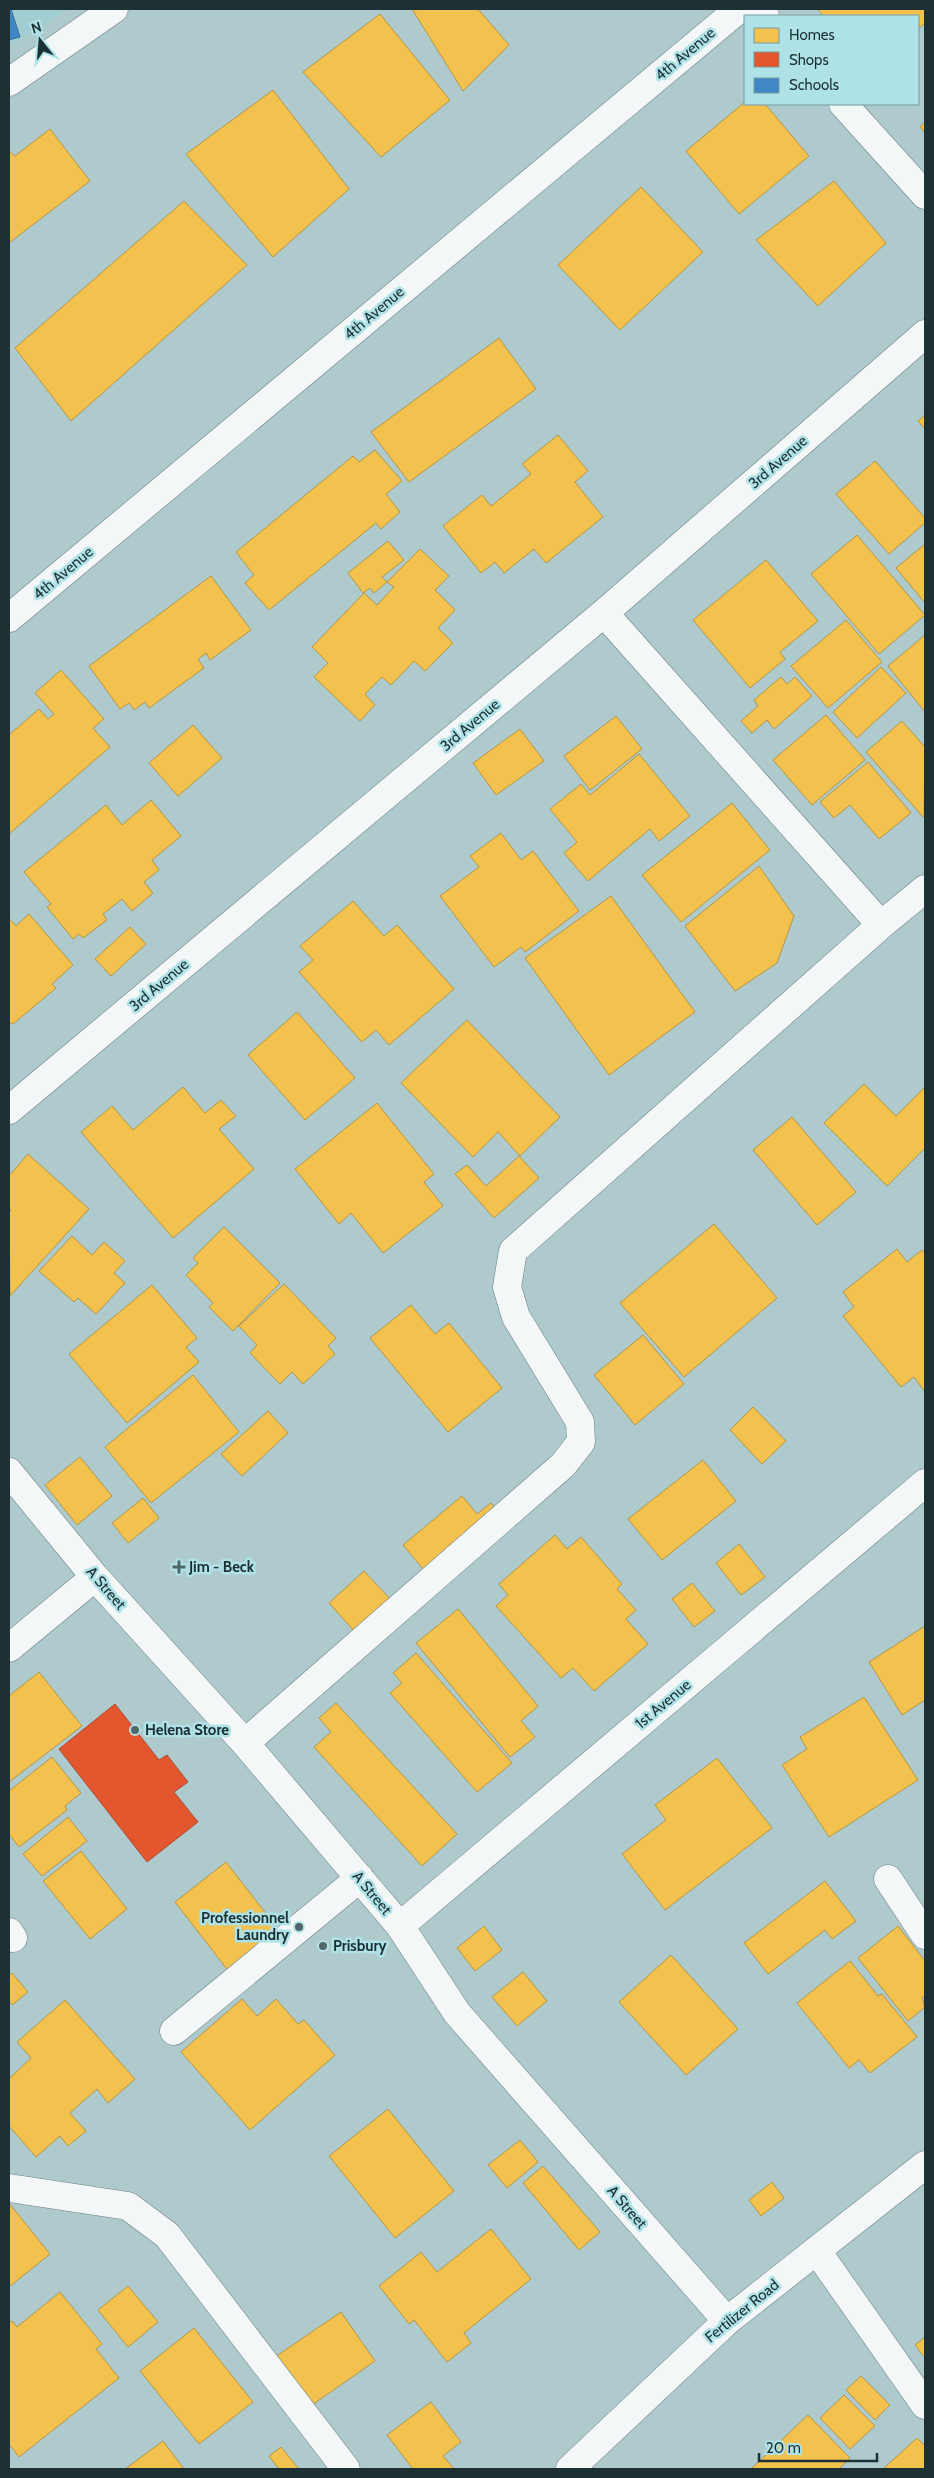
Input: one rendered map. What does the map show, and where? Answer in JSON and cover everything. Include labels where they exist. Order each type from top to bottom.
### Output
[{"type":"street","points":[[9,82],[114,9]]},
{"type":"street","name":"4th Avenue","points":[[9,618],[739,9]]},
{"type":"street","points":[[844,105],[925,195]]},
{"type":"street","name":"3rd Avenue","points":[[9,1110],[604,613],[925,334]]},
{"type":"street","points":[[604,613],[880,925]]},
{"type":"street","points":[[245,1743],[563,1465],[581,1442],[580,1422],[516,1317],[507,1287],[514,1251],[880,925],[925,889]]},
{"type":"street","name":"A Street","points":[[9,1472],[95,1577],[245,1743],[400,1926],[457,2013],[727,2320]]},
{"type":"street","name":"1st Avenue","points":[[400,1926],[925,1483]]},
{"type":"street","points":[[9,1648],[95,1577]]},
{"type":"street","points":[[174,2031],[360,1878]]},
{"type":"street","points":[[888,1879],[925,1936]]},
{"type":"street","name":"Fertilizer Road","points":[[570,2469],[727,2320],[925,2165]]},
{"type":"street","points":[[9,2188],[128,2206],[167,2235],[346,2469]]},
{"type":"street","points":[[817,2251],[925,2405]]},
{"type":"shaded area","points":[[9,9],[68,9],[9,47]]},
{"type":"building: Homes","points":[[412,9],[478,9],[509,45],[463,91]]},
{"type":"building: Homes","points":[[817,9],[925,9],[925,23],[919,28],[919,15],[823,15]]},
{"type":"building: Homes","points":[[380,14],[450,100],[381,157],[303,72]]},
{"type":"building: Homes","points":[[273,90],[349,189],[273,257],[186,154]]},
{"type":"building: Homes","points":[[744,103],[744,105],[766,105],[809,156],[739,214],[686,151]]},
{"type":"building: Homes","points":[[925,122],[925,133],[920,127]]},
{"type":"building: Homes","points":[[50,129],[90,181],[9,243],[9,151],[15,156]]},
{"type":"building: Homes","points":[[834,181],[886,243],[818,306],[756,240]]},
{"type":"building: Homes","points":[[641,187],[703,252],[620,330],[558,265]]},
{"type":"building: Homes","points":[[184,201],[247,265],[71,421],[15,348]]},
{"type":"building: Homes","points":[[499,338],[536,389],[409,482],[371,432]]},
{"type":"building: Homes","points":[[925,415],[925,429],[918,421]]},
{"type":"building: Homes","points":[[558,435],[588,471],[575,482],[603,517],[546,563],[534,549],[504,573],[495,562],[481,573],[443,526],[482,495],[491,506],[531,474],[522,464]]},
{"type":"building: Homes","points":[[375,450],[402,481],[386,494],[400,512],[381,529],[376,523],[269,610],[245,583],[254,575],[236,552],[353,456],[359,462]]},
{"type":"building: Homes","points":[[875,461],[925,518],[925,523],[889,554],[836,494]]},
{"type":"building: Homes","points":[[857,535],[925,615],[879,654],[811,574]]},
{"type":"building: Homes","points":[[388,541],[404,560],[382,577],[387,582],[374,593],[370,588],[363,593],[348,573]]},
{"type":"building: Homes","points":[[925,544],[925,603],[896,568]]},
{"type":"building: Homes","points":[[420,549],[449,576],[435,590],[455,610],[438,628],[453,643],[425,671],[414,661],[391,685],[382,677],[365,694],[375,705],[360,721],[314,677],[328,663],[312,647],[364,593],[377,605],[394,587],[387,582]]},
{"type":"building: Homes","points":[[766,560],[818,621],[780,652],[785,659],[750,688],[693,620]]},
{"type":"building: Homes","points":[[211,576],[251,630],[210,660],[206,653],[198,659],[204,668],[149,708],[145,702],[134,710],[129,703],[120,709],[89,666]]},
{"type":"building: Homes","points":[[846,620],[882,662],[828,708],[791,666]]},
{"type":"building: Homes","points":[[925,635],[925,712],[888,666]]},
{"type":"building: Homes","points":[[881,667],[906,693],[857,738],[833,712]]},
{"type":"building: Homes","points":[[61,670],[104,719],[93,728],[110,747],[9,834],[9,735],[39,709],[48,719],[54,714],[35,693]]},
{"type":"building: Homes","points":[[781,677],[787,684],[795,677],[812,696],[774,729],[767,720],[752,733],[741,721],[758,706],[754,700]]},
{"type":"building: Homes","points":[[826,715],[865,760],[812,805],[773,760]]},
{"type":"building: Homes","points":[[616,716],[642,749],[590,790],[564,756]]},
{"type":"building: Homes","points":[[902,721],[925,747],[924,818],[866,752]]},
{"type":"building: Homes","points":[[193,725],[222,758],[178,796],[149,763]]},
{"type":"building: Homes","points":[[520,729],[544,761],[496,795],[473,763]]},
{"type":"building: Homes","points":[[639,754],[690,816],[659,841],[650,829],[588,881],[564,853],[577,842],[550,809],[581,784],[590,795]]},
{"type":"building: Homes","points":[[868,762],[911,813],[879,839],[850,805],[834,818],[820,802]]},
{"type":"building: Homes","points":[[151,800],[181,836],[152,860],[159,870],[144,882],[153,893],[132,911],[122,899],[103,914],[107,920],[83,938],[79,934],[73,939],[47,907],[51,904],[24,872],[106,805],[122,825]]},
{"type":"building: Homes","points":[[732,803],[770,850],[681,922],[642,875]]},
{"type":"building: Homes","points":[[501,833],[521,860],[533,851],[579,911],[525,952],[521,947],[494,967],[440,896],[479,867],[470,856]]},
{"type":"building: Homes","points":[[759,866],[794,916],[777,963],[735,991],[685,926]]},
{"type":"building: Homes","points":[[611,896],[695,1012],[609,1075],[525,958]]},
{"type":"building: Homes","points":[[353,901],[384,936],[397,925],[454,989],[389,1045],[376,1030],[362,1042],[299,972],[313,960],[300,946]]},
{"type":"building: Homes","points":[[29,914],[73,965],[52,984],[56,988],[13,1024],[9,1022],[9,918],[16,926]]},
{"type":"building: Homes","points":[[130,927],[146,944],[111,976],[95,959]]},
{"type":"building: Homes","points":[[297,1012],[355,1078],[305,1120],[248,1055]]},
{"type":"building: Homes","points":[[467,1020],[560,1117],[520,1156],[498,1132],[473,1157],[401,1083]]},
{"type":"building: Homes","points":[[864,1084],[896,1116],[925,1087],[925,1148],[887,1186],[824,1123]]},
{"type":"building: Homes","points":[[183,1087],[205,1113],[221,1100],[236,1116],[219,1129],[254,1169],[173,1238],[81,1132],[112,1106],[133,1130]]},
{"type":"building: Homes","points":[[377,1103],[434,1174],[424,1182],[443,1206],[383,1253],[351,1213],[339,1224],[295,1169]]},
{"type":"building: Homes","points":[[792,1117],[856,1192],[817,1225],[753,1150]]},
{"type":"building: Homes","points":[[28,1154],[89,1209],[10,1296],[9,1213],[11,1210],[9,1208],[9,1176]]},
{"type":"building: Homes","points":[[519,1156],[539,1178],[494,1218],[455,1174],[467,1165],[486,1186]]},
{"type":"building: Homes","points":[[714,1224],[777,1298],[684,1377],[620,1303]]},
{"type":"building: Homes","points":[[224,1227],[280,1283],[233,1331],[209,1307],[213,1303],[186,1275],[198,1263],[193,1258]]},
{"type":"building: Homes","points":[[72,1236],[92,1255],[104,1242],[125,1261],[114,1273],[125,1283],[96,1314],[78,1298],[74,1302],[39,1271]]},
{"type":"building: Homes","points":[[897,1249],[907,1262],[922,1250],[925,1254],[925,1392],[914,1377],[901,1387],[843,1316],[854,1307],[843,1292]]},
{"type":"building: Homes","points":[[284,1284],[336,1338],[328,1346],[335,1354],[303,1384],[292,1372],[280,1384],[250,1353],[257,1345],[239,1326]]},
{"type":"building: Homes","points":[[152,1285],[197,1338],[186,1347],[199,1362],[127,1423],[69,1354]]},
{"type":"building: Homes","points":[[411,1305],[435,1334],[449,1323],[502,1388],[448,1432],[370,1338]]},
{"type":"building: Homes","points":[[643,1335],[684,1384],[635,1425],[594,1375]]},
{"type":"building: Homes","points":[[193,1375],[239,1432],[151,1503],[105,1447]]},
{"type":"building: Homes","points":[[753,1407],[786,1441],[762,1464],[730,1430]]},
{"type":"building: Homes","points":[[268,1411],[288,1433],[242,1476],[221,1454]]},
{"type":"building: Homes","points":[[80,1457],[112,1496],[77,1525],[45,1485]]},
{"type":"building: Homes","points":[[703,1460],[736,1501],[662,1560],[628,1519]]},
{"type":"building: Homes","points":[[462,1496],[477,1514],[491,1503],[501,1516],[429,1576],[403,1545]]},
{"type":"building: Homes","points":[[143,1498],[159,1518],[128,1543],[112,1523]]},
{"type":"building: Homes","points":[[555,1535],[567,1549],[581,1537],[622,1584],[617,1589],[636,1610],[626,1619],[648,1644],[594,1691],[573,1668],[561,1678],[496,1606],[508,1595],[499,1584]]},
{"type":"building: Homes","points":[[739,1544],[765,1577],[741,1595],[716,1563]]},
{"type":"building: Homes","points":[[364,1571],[390,1599],[354,1631],[329,1603]]},
{"type":"building: Homes","points":[[692,1583],[715,1611],[694,1627],[672,1599]]},
{"type":"building: Homes","points":[[458,1609],[538,1706],[521,1721],[535,1737],[510,1757],[416,1643]]},
{"type":"building: Homes","points":[[925,1626],[925,1700],[902,1715],[869,1662]]},
{"type":"building: Homes","points":[[416,1653],[512,1763],[477,1792],[390,1693],[402,1683],[393,1673]]},
{"type":"building: Homes","points":[[39,1672],[82,1726],[9,1782],[9,1696]]},
{"type":"building: Homes","points":[[864,1697],[918,1780],[829,1837],[782,1765],[807,1749],[800,1737]]},
{"type":"building: Homes","points":[[336,1703],[457,1834],[422,1866],[314,1747],[331,1732],[319,1718]]},
{"type":"building: Homes","points":[[52,1757],[81,1793],[65,1806],[67,1810],[19,1847],[9,1834],[9,1791]]},
{"type":"building: Homes","points":[[717,1758],[772,1828],[665,1910],[622,1854],[666,1820],[655,1805]]},
{"type":"building: Homes","points":[[68,1817],[87,1841],[42,1876],[23,1854]]},
{"type":"building: Homes","points":[[81,1851],[127,1909],[90,1939],[43,1881]]},
{"type":"building: Homes","points":[[226,1862],[281,1933],[230,1973],[175,1902]]},
{"type":"building: Homes","points":[[825,1881],[856,1921],[832,1939],[825,1930],[768,1974],[744,1943]]},
{"type":"building: Homes","points":[[484,1926],[502,1950],[475,1971],[457,1948]]},
{"type":"building: Homes","points":[[898,1926],[925,1961],[925,1995],[922,1998],[925,2007],[908,2021],[858,1958]]},
{"type":"building: Homes","points":[[671,1955],[738,2029],[686,2075],[619,2002]]},
{"type":"building: Homes","points":[[850,1961],[878,1996],[882,1994],[917,2037],[870,2073],[859,2060],[849,2068],[797,2003]]},
{"type":"building: Homes","points":[[523,1972],[547,2001],[517,2026],[492,1997]]},
{"type":"building: Homes","points":[[12,1973],[28,1992],[12,2005],[9,2001],[9,1976]]},
{"type":"building: Homes","points":[[242,1999],[257,2016],[276,1999],[298,2024],[304,2020],[335,2055],[250,2130],[181,2052]]},
{"type":"building: Homes","points":[[65,2000],[135,2079],[108,2103],[97,2089],[70,2113],[86,2131],[68,2146],[60,2136],[36,2157],[9,2126],[9,2079],[31,2058],[17,2042]]},
{"type":"building: Homes","points":[[388,2109],[454,2191],[395,2238],[329,2156]]},
{"type":"building: Homes","points":[[520,2140],[538,2162],[507,2188],[488,2165]]},
{"type":"building: Homes","points":[[543,2166],[600,2232],[579,2250],[523,2183]]},
{"type":"building: Homes","points":[[772,2182],[784,2198],[761,2216],[749,2200]]},
{"type":"building: Homes","points":[[9,2203],[50,2254],[9,2287]]},
{"type":"building: Homes","points":[[491,2229],[531,2279],[464,2333],[471,2343],[447,2362],[414,2320],[409,2324],[379,2286],[421,2252],[437,2272]]},
{"type":"building: Homes","points":[[128,2286],[158,2322],[128,2347],[98,2310]]},
{"type":"building: Homes","points":[[60,2292],[102,2344],[96,2349],[119,2378],[19,2457],[9,2444],[9,2323],[12,2321],[17,2327]]},
{"type":"building: Homes","points":[[341,2312],[375,2361],[309,2407],[275,2357]]},
{"type":"building: Homes","points":[[194,2328],[253,2402],[199,2444],[140,2371]]},
{"type":"building: Homes","points":[[925,2337],[925,2358],[915,2345]]},
{"type":"building: Homes","points":[[861,2376],[890,2405],[875,2420],[846,2390]]},
{"type":"building: Homes","points":[[844,2395],[875,2426],[850,2449],[820,2418]]},
{"type":"building: Homes","points":[[431,2402],[461,2442],[443,2456],[454,2469],[413,2469],[387,2435]]},
{"type":"building: Homes","points":[[808,2415],[850,2458],[839,2469],[751,2469]]},
{"type":"building: Homes","points":[[917,2438],[925,2446],[925,2469],[883,2469]]},
{"type":"building: Homes","points":[[163,2441],[184,2469],[125,2469]]},
{"type":"building: Homes","points":[[281,2447],[299,2469],[279,2469],[269,2456]]},
{"type":"building: Shops","points":[[115,1704],[159,1760],[167,1755],[188,1782],[174,1792],[198,1822],[147,1862],[59,1749]]},
{"type":"building: Schools","points":[[9,9],[11,9],[20,37],[9,40]]},
{"type":"place","name":"Jim - Beck","points":[[179,1567]]},
{"type":"place","name":"Helena Store","points":[[135,1730]]},
{"type":"place","name":"Professionnel Laundry","points":[[299,1927]]},
{"type":"place","name":"Prisbury","points":[[323,1946]]}]
